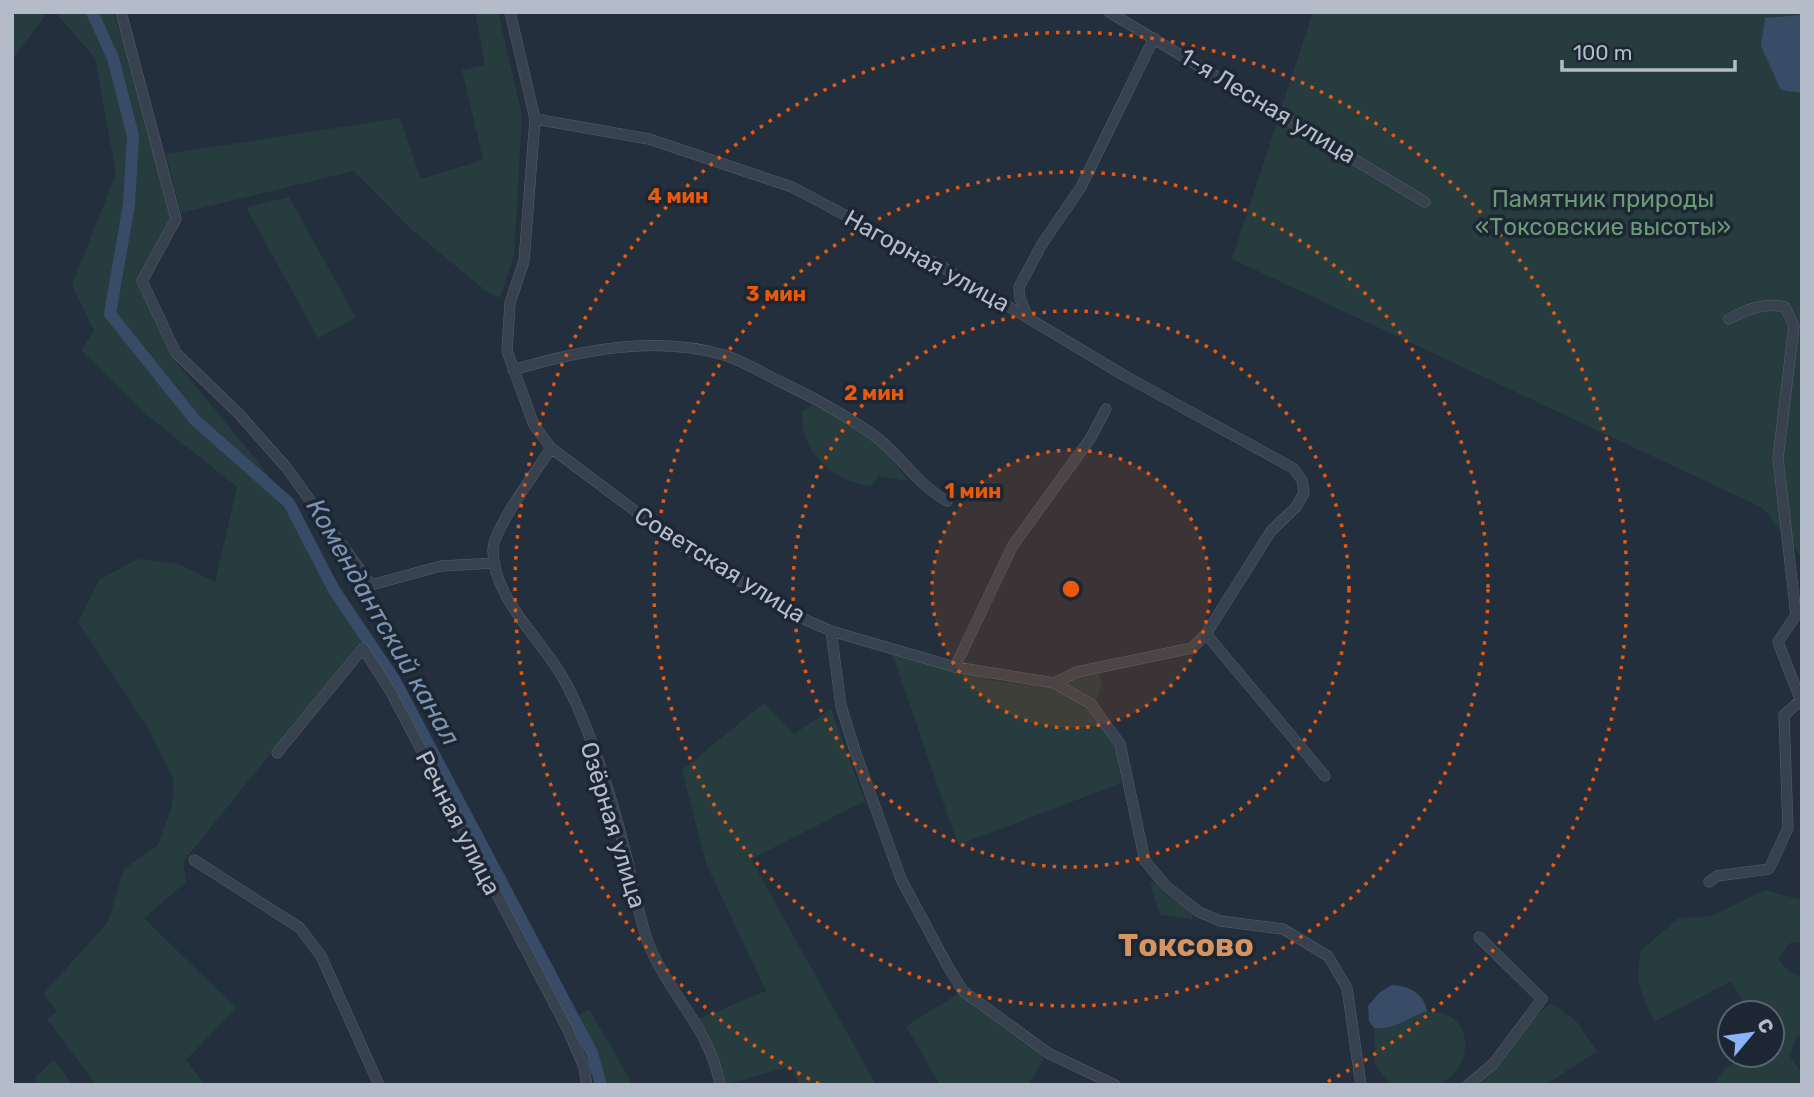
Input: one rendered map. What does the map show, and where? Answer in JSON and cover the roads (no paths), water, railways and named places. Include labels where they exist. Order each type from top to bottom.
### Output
[{"type":"street","points":[[121,12],[176,219],[142,281],[176,353],[286,467],[372,585],[441,566],[495,563],[493,547],[503,523],[551,448],[534,425],[507,351],[510,303],[524,261],[535,119],[510,12]]},
{"type":"street","name":"1-я Лесная улица","points":[[1109,12],[1425,202]]},
{"type":"street","points":[[1029,318],[1020,298],[1019,287],[1042,244],[1081,187],[1154,38]]},
{"type":"street","name":"Нагорная улица","points":[[535,119],[649,139],[792,187],[939,265],[1293,468],[1302,480],[1304,493],[1296,507],[1271,531],[1206,635]]},
{"type":"street","points":[[1709,882],[1717,876],[1769,869],[1788,828],[1784,715],[1800,703],[1778,642],[1796,615],[1778,458],[1794,326],[1785,307],[1772,304],[1750,308],[1730,319]]},
{"type":"street","points":[[513,370],[564,355],[652,344],[727,356],[754,366],[811,397],[878,439],[920,482],[947,501]]},
{"type":"street","points":[[955,667],[1013,545],[1090,439],[1106,410]]},
{"type":"street","name":"Советская улица","points":[[551,448],[682,546],[759,595],[831,631],[955,667],[1054,683],[1091,704],[1119,744],[1145,861],[1166,886],[1199,912],[1220,921],[1283,929],[1328,956],[1347,988],[1361,1085]]},
{"type":"street","name":"Озёрная улица","points":[[495,563],[499,582],[564,678],[605,783],[648,942],[664,978],[706,1037],[720,1085]]},
{"type":"street","points":[[831,631],[841,706],[901,879],[963,991],[1048,1053],[1115,1085]]},
{"type":"street","points":[[1054,683],[1077,672],[1192,648],[1206,635],[1325,776]]},
{"type":"street","name":"Речная улица","points":[[277,753],[363,648],[391,692],[568,1030],[584,1067],[587,1085]]},
{"type":"street","points":[[194,860],[300,928],[321,956],[379,1085]]},
{"type":"street","points":[[1468,1085],[1493,1064],[1542,999],[1479,937]]},
{"type":"water","points":[[1802,15],[1802,93],[1781,90],[1761,46],[1765,18]]},
{"type":"water","points":[[1392,985],[1415,992],[1423,999],[1427,1011],[1395,1026],[1374,1028],[1369,1021],[1368,1006],[1379,993]]},
{"type":"waterway","name":"Комендантский канал","points":[[92,12],[113,58],[133,136],[129,204],[110,314],[195,420],[289,503],[334,590],[394,679],[592,1053],[601,1085]]},
{"type":"district","name":"Токсово","points":[[1186,945]]},
{"type":"park label","name":"Памятник природы «Токсовские высоты»","points":[[1603,213]]}]
